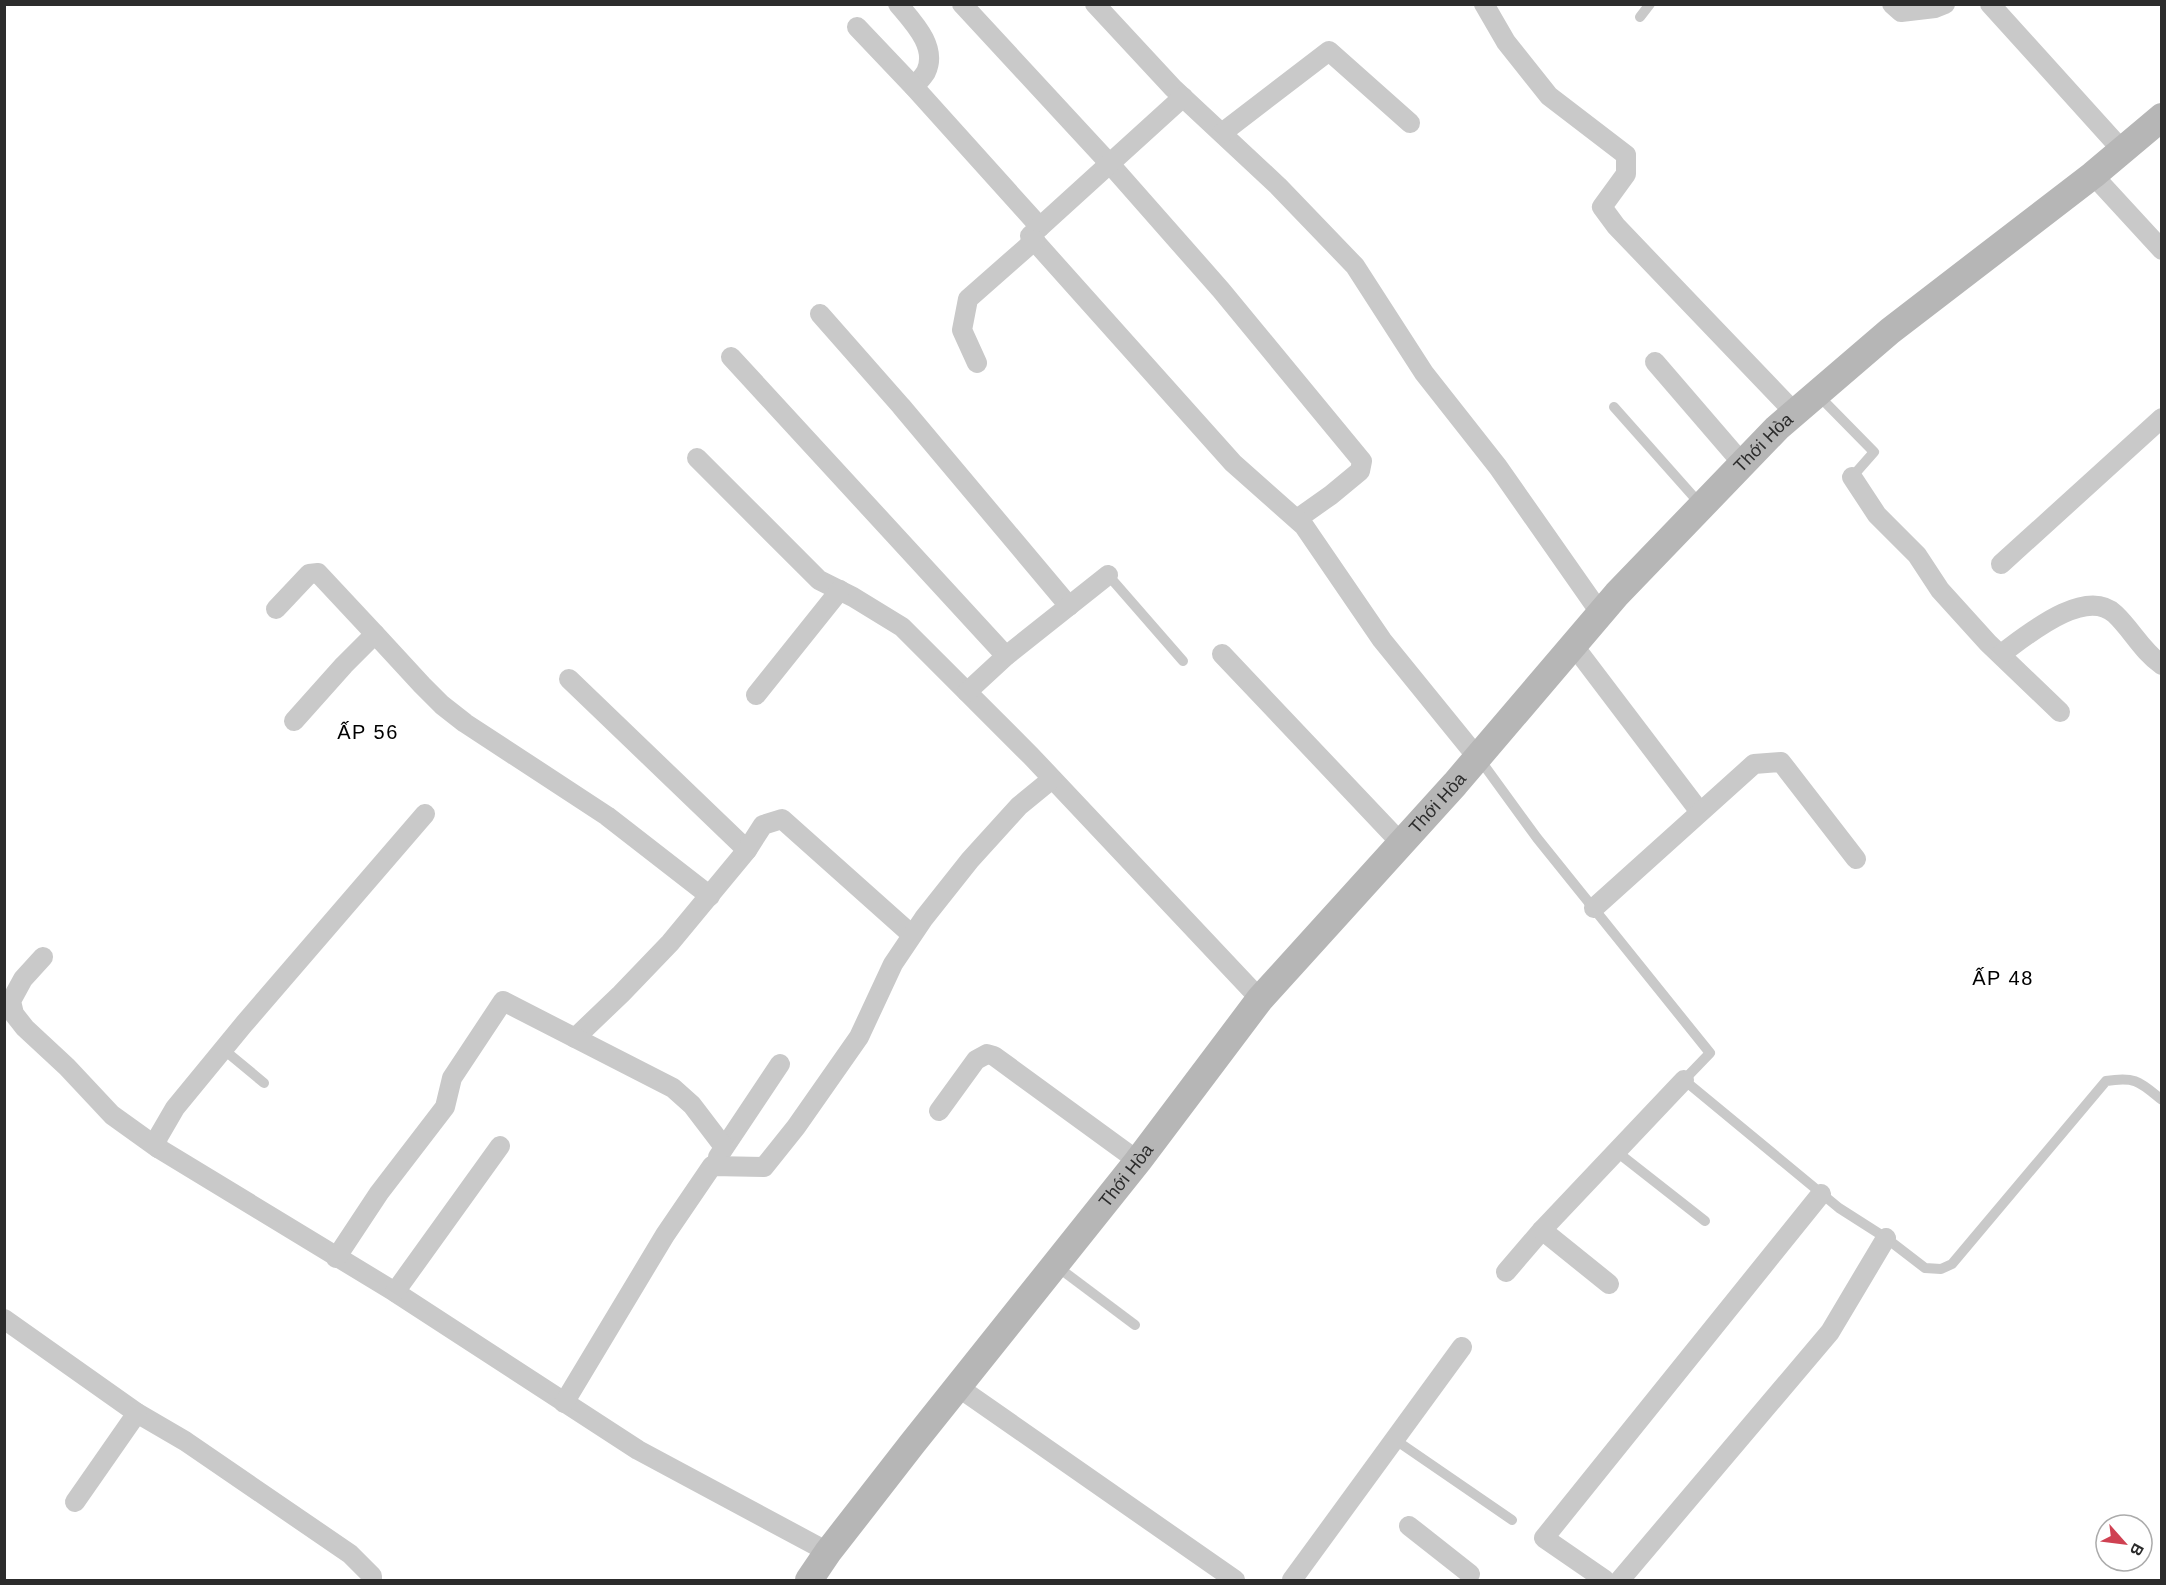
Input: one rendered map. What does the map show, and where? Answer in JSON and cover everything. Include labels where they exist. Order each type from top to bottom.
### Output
[{"type":"street","points":[[898,4],[926,42],[930,57],[926,71],[914,87]]},
{"type":"street","points":[[962,4],[1110,164],[1221,290],[1362,461],[1360,471],[1297,519]]},
{"type":"street","points":[[1095,4],[1183,97],[1278,186],[1355,266],[1424,373],[1498,467],[1601,614]]},
{"type":"street","points":[[1484,4],[1506,42],[1549,96],[1626,156],[1626,174],[1602,207],[1616,226],[1795,413]]},
{"type":"street","points":[[1892,4],[1901,12],[1935,8],[1945,4]]},
{"type":"street","points":[[1990,4],[2122,150]]},
{"type":"street","points":[[857,27],[914,87],[1233,463],[1297,519],[1333,567],[1382,640],[1478,757]]},
{"type":"street","points":[[1222,134],[1329,51],[1410,123]]},
{"type":"street","points":[[977,363],[962,330],[968,299],[1183,97]]},
{"type":"street","name":"Thới Hòa","points":[[809,1581],[828,1552],[1138,1161],[1260,999],[1478,757],[1617,594],[1777,428],[1890,331],[2093,175],[2162,117]]},
{"type":"street","points":[[2093,175],[2162,250]]},
{"type":"street","points":[[820,314],[901,406],[1069,606]]},
{"type":"street","points":[[731,357],[1006,656]]},
{"type":"street","points":[[1655,362],[1743,463]]},
{"type":"street","points":[[2001,564],[2162,418]]},
{"type":"street","points":[[697,458],[819,580],[902,627],[1052,779],[1260,999]]},
{"type":"street","points":[[1852,477],[1876,515],[1917,555],[1940,590],[2060,712]]},
{"type":"street","points":[[276,609],[309,574],[318,573],[422,685],[450,711],[607,816],[710,896]]},
{"type":"street","points":[[967,692],[1006,656],[1108,575]]},
{"type":"street","points":[[756,695],[840,590]]},
{"type":"street","points":[[2001,654],[2046,622],[2078,608],[2094,605],[2115,614],[2149,655],[2162,665]]},
{"type":"street","points":[[294,720],[375,634]]},
{"type":"street","points":[[1574,646],[1700,812]]},
{"type":"street","points":[[1222,654],[1401,843]]},
{"type":"street","points":[[569,679],[747,850]]},
{"type":"street","points":[[1594,908],[1754,764],[1781,762],[1856,859]]},
{"type":"street","points":[[712,1166],[764,1167],[796,1127],[859,1037],[893,964],[912,935],[970,860],[1019,806],[1052,779]]},
{"type":"street","points":[[158,1148],[157,1139],[175,1108],[425,814]]},
{"type":"street","points":[[575,1038],[637,977],[710,896],[747,850],[763,825],[782,819],[912,935]]},
{"type":"street","points":[[43,957],[22,979],[11,1001],[14,1014],[112,1115],[158,1148],[395,1292],[638,1450],[828,1552]]},
{"type":"street","points":[[336,1258],[380,1193],[445,1107],[452,1078],[503,1001],[673,1088],[692,1105],[724,1147]]},
{"type":"street","points":[[939,1111],[976,1060],[987,1054],[994,1056],[1138,1161]]},
{"type":"street","points":[[564,1403],[665,1235],[780,1064]]},
{"type":"street","points":[[1506,1272],[1542,1230],[1684,1080]]},
{"type":"street","points":[[395,1292],[500,1146]]},
{"type":"street","points":[[1605,1581],[1544,1538],[1821,1194]]},
{"type":"street","points":[[1542,1230],[1609,1284]]},
{"type":"street","points":[[1620,1581],[1830,1332],[1886,1238]]},
{"type":"street","points":[[4,1319],[137,1413],[185,1441],[350,1554],[372,1576],[372,1581]]},
{"type":"street","points":[[1292,1581],[1462,1347]]},
{"type":"street","points":[[958,1387],[1235,1581]]},
{"type":"street","points":[[75,1502],[137,1413]]},
{"type":"street","points":[[1409,1526],[1471,1578]]},
{"type":"lane","points":[[1640,17],[1650,4]]},
{"type":"lane","points":[[1817,394],[1874,452],[1852,477]]},
{"type":"lane","points":[[1614,407],[1701,505]]},
{"type":"lane","points":[[1108,575],[1183,661]]},
{"type":"lane","points":[[1478,757],[1537,838],[1710,1053],[1684,1080],[1821,1194],[1886,1238],[1925,1268],[1941,1269],[1952,1264],[2106,1081],[2125,1078],[2140,1083],[2162,1101]]},
{"type":"lane","points":[[223,1049],[264,1083]]},
{"type":"lane","points":[[1617,1152],[1706,1221]]},
{"type":"lane","points":[[1055,1265],[1135,1325]]},
{"type":"lane","points":[[1394,1439],[1512,1520]]},
{"type":"district","name":"ẤP 56","points":[[368,732]]},
{"type":"district","name":"ẤP 48","points":[[2003,978]]}]
